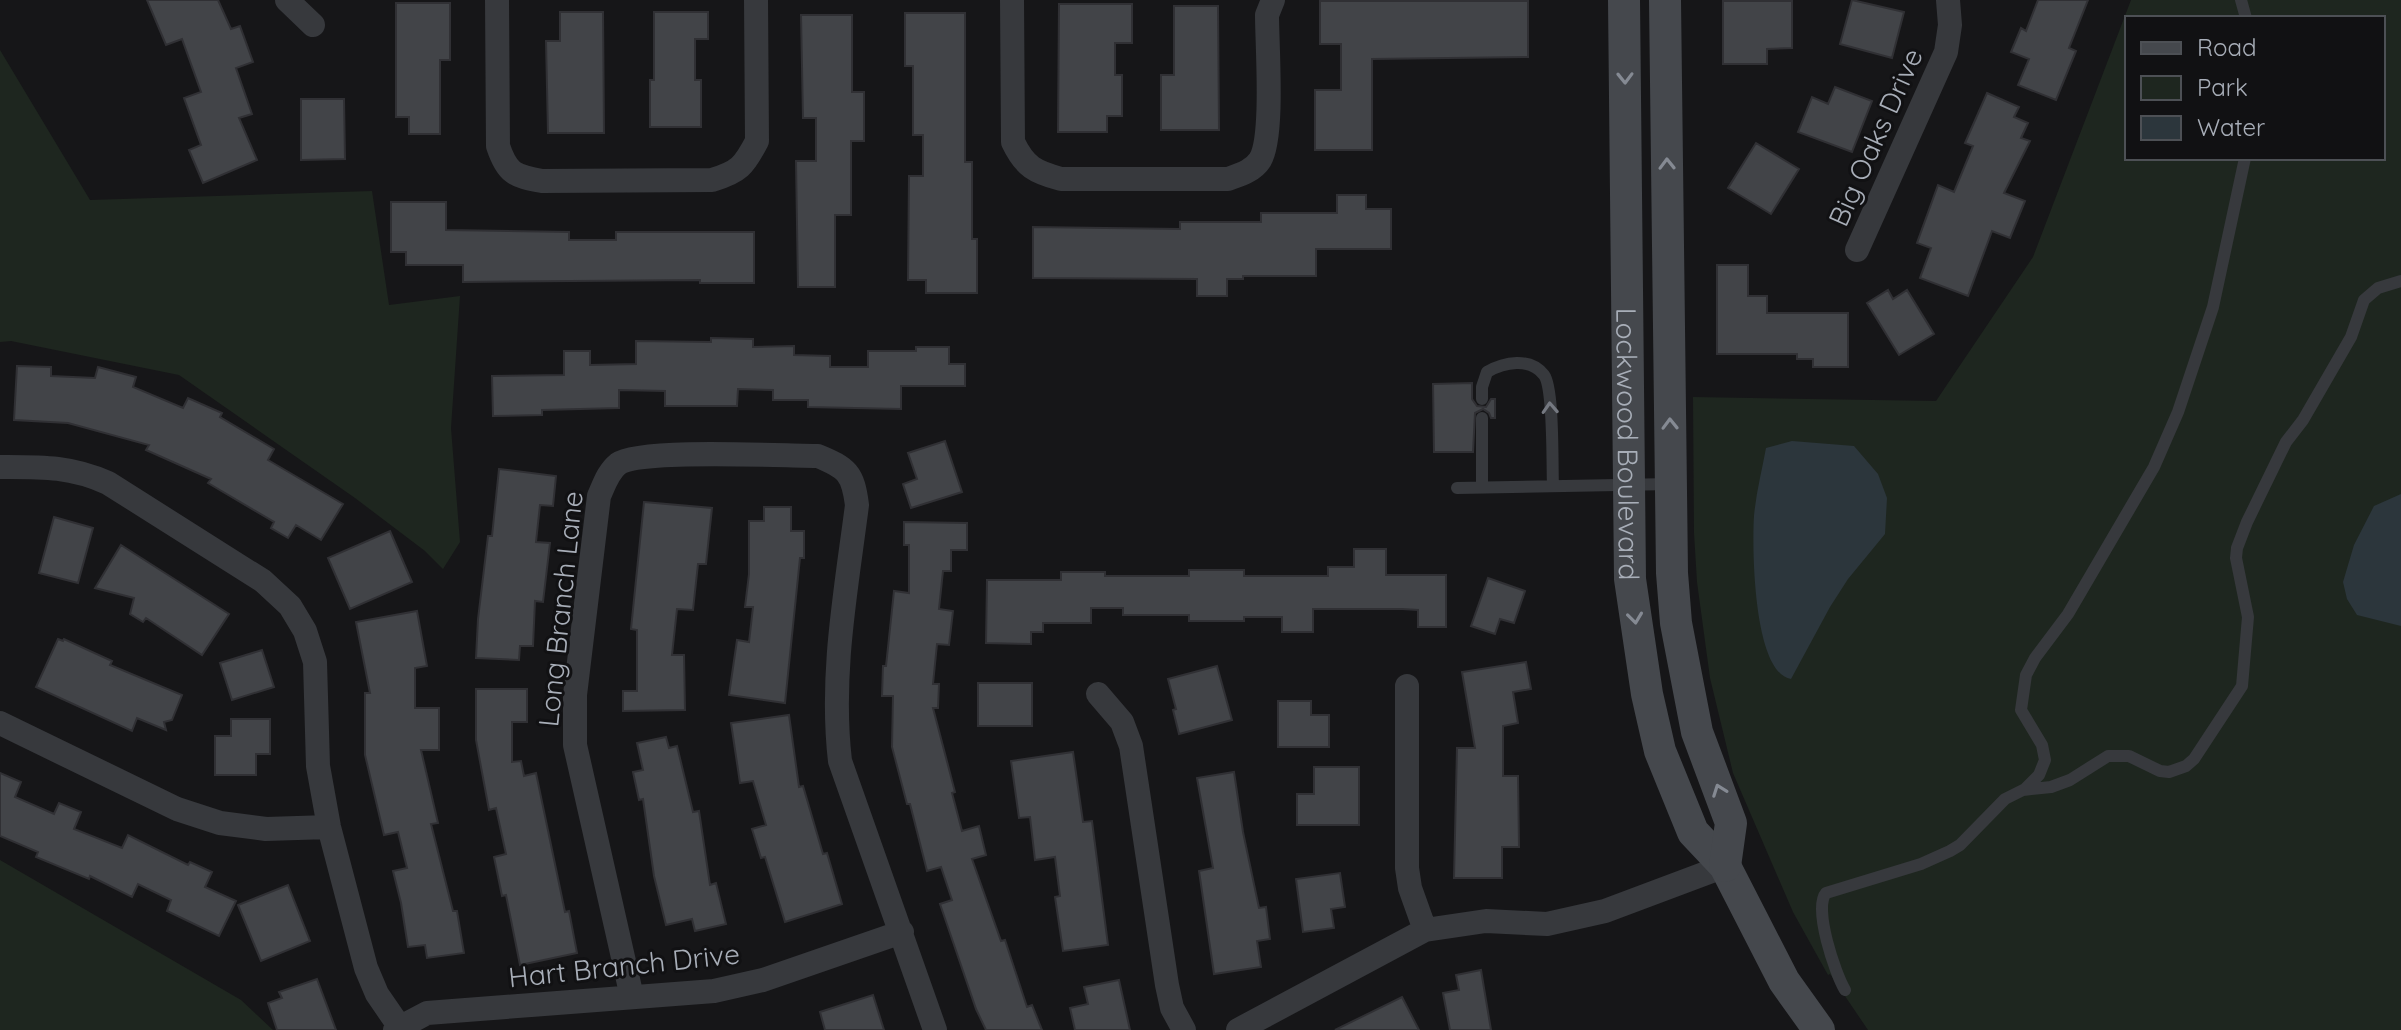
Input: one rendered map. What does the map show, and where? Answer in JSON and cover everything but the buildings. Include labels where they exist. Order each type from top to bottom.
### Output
[{"type":"main road","name":"Lockwood Boulevard","points":[[1624,0],[1630,579],[1647,694],[1660,751],[1693,832],[1725,866],[1784,981],[1819,1030]]},
{"type":"main road","name":"Lockwood Boulevard","points":[[1665,0],[1672,573],[1676,623],[1697,732],[1731,823],[1725,866]]},
{"type":"street","points":[[287,0],[313,25]]},
{"type":"street","points":[[497,0],[498,146],[504,165],[519,177],[542,181],[712,180],[734,174],[747,161],[757,141],[756,0]]},
{"type":"street","points":[[1012,0],[1013,142],[1022,160],[1040,174],[1061,179],[1228,179],[1246,172],[1260,161],[1267,138],[1267,15],[1273,0]]},
{"type":"street","name":"Big Oaks Drive","points":[[1857,250],[1946,52],[1950,25],[1948,0]]},
{"type":"street","name":"Long Branch Lane","points":[[632,997],[575,745],[575,695],[599,496],[606,478],[619,463],[648,455],[818,456],[842,466],[855,484],[857,505],[836,664],[835,720],[840,761],[935,1030]]},
{"type":"street","points":[[0,467],[60,467],[86,473],[108,483],[263,581],[290,606],[305,631],[315,662],[318,766],[329,827],[366,968],[397,1028]]},
{"type":"street","points":[[1407,686],[1407,868],[1410,888],[1425,930]]},
{"type":"street","points":[[1098,694],[1122,722],[1131,746],[1167,985],[1172,1008],[1184,1030]]},
{"type":"street","points":[[0,723],[177,809],[220,823],[266,829],[329,827]]},
{"type":"street","points":[[1238,1030],[1425,930],[1486,921],[1547,924],[1562,921],[1605,911],[1725,866]]},
{"type":"street","name":"Hart Branch Drive","points":[[397,1028],[427,1013],[714,991],[763,980],[902,932]]},
{"type":"lane","points":[[1845,990],[1833,961],[1822,915],[1823,896],[1921,864],[1950,851],[1960,845],[1999,804],[2034,783],[2044,768],[2042,745],[2021,710],[2026,675],[2068,614],[2161,452],[2189,384],[2210,318],[2245,160]]},
{"type":"lane","points":[[2023,790],[2051,787],[2070,780],[2114,754],[2129,756],[2160,771],[2169,772],[2186,766],[2203,749],[2223,714],[2239,694],[2244,680],[2248,617],[2236,558],[2241,536],[2286,442],[2303,420],[2351,337],[2364,300],[2378,288],[2401,281]]},
{"type":"lane","points":[[1482,399],[1487,372],[1499,365],[1520,363],[1544,374],[1550,402],[1553,486]]},
{"type":"lane","points":[[1482,418],[1482,487]]},
{"type":"lane","points":[[1457,488],[1671,484]]},
{"type":"green space","points":[[2131,0],[2401,0],[2401,1030],[1868,1030],[1828,975],[1793,912],[1733,773],[1710,678],[1697,582],[1693,397],[1936,401],[2033,257]]},
{"type":"green space","points":[[0,50],[90,200],[372,191],[389,305],[460,296],[451,428],[460,542],[443,569],[425,551],[355,498],[179,375],[11,341],[0,342]]},
{"type":"green space","points":[[0,860],[241,1000],[273,1030],[0,1030]]},
{"type":"water","points":[[1792,441],[1854,446],[1878,474],[1887,498],[1885,534],[1848,579],[1791,679],[1778,672],[1762,633],[1753,531],[1766,448]]},
{"type":"water","points":[[2401,494],[2401,626],[2357,615],[2347,599],[2343,582],[2354,545],[2374,506]]}]
